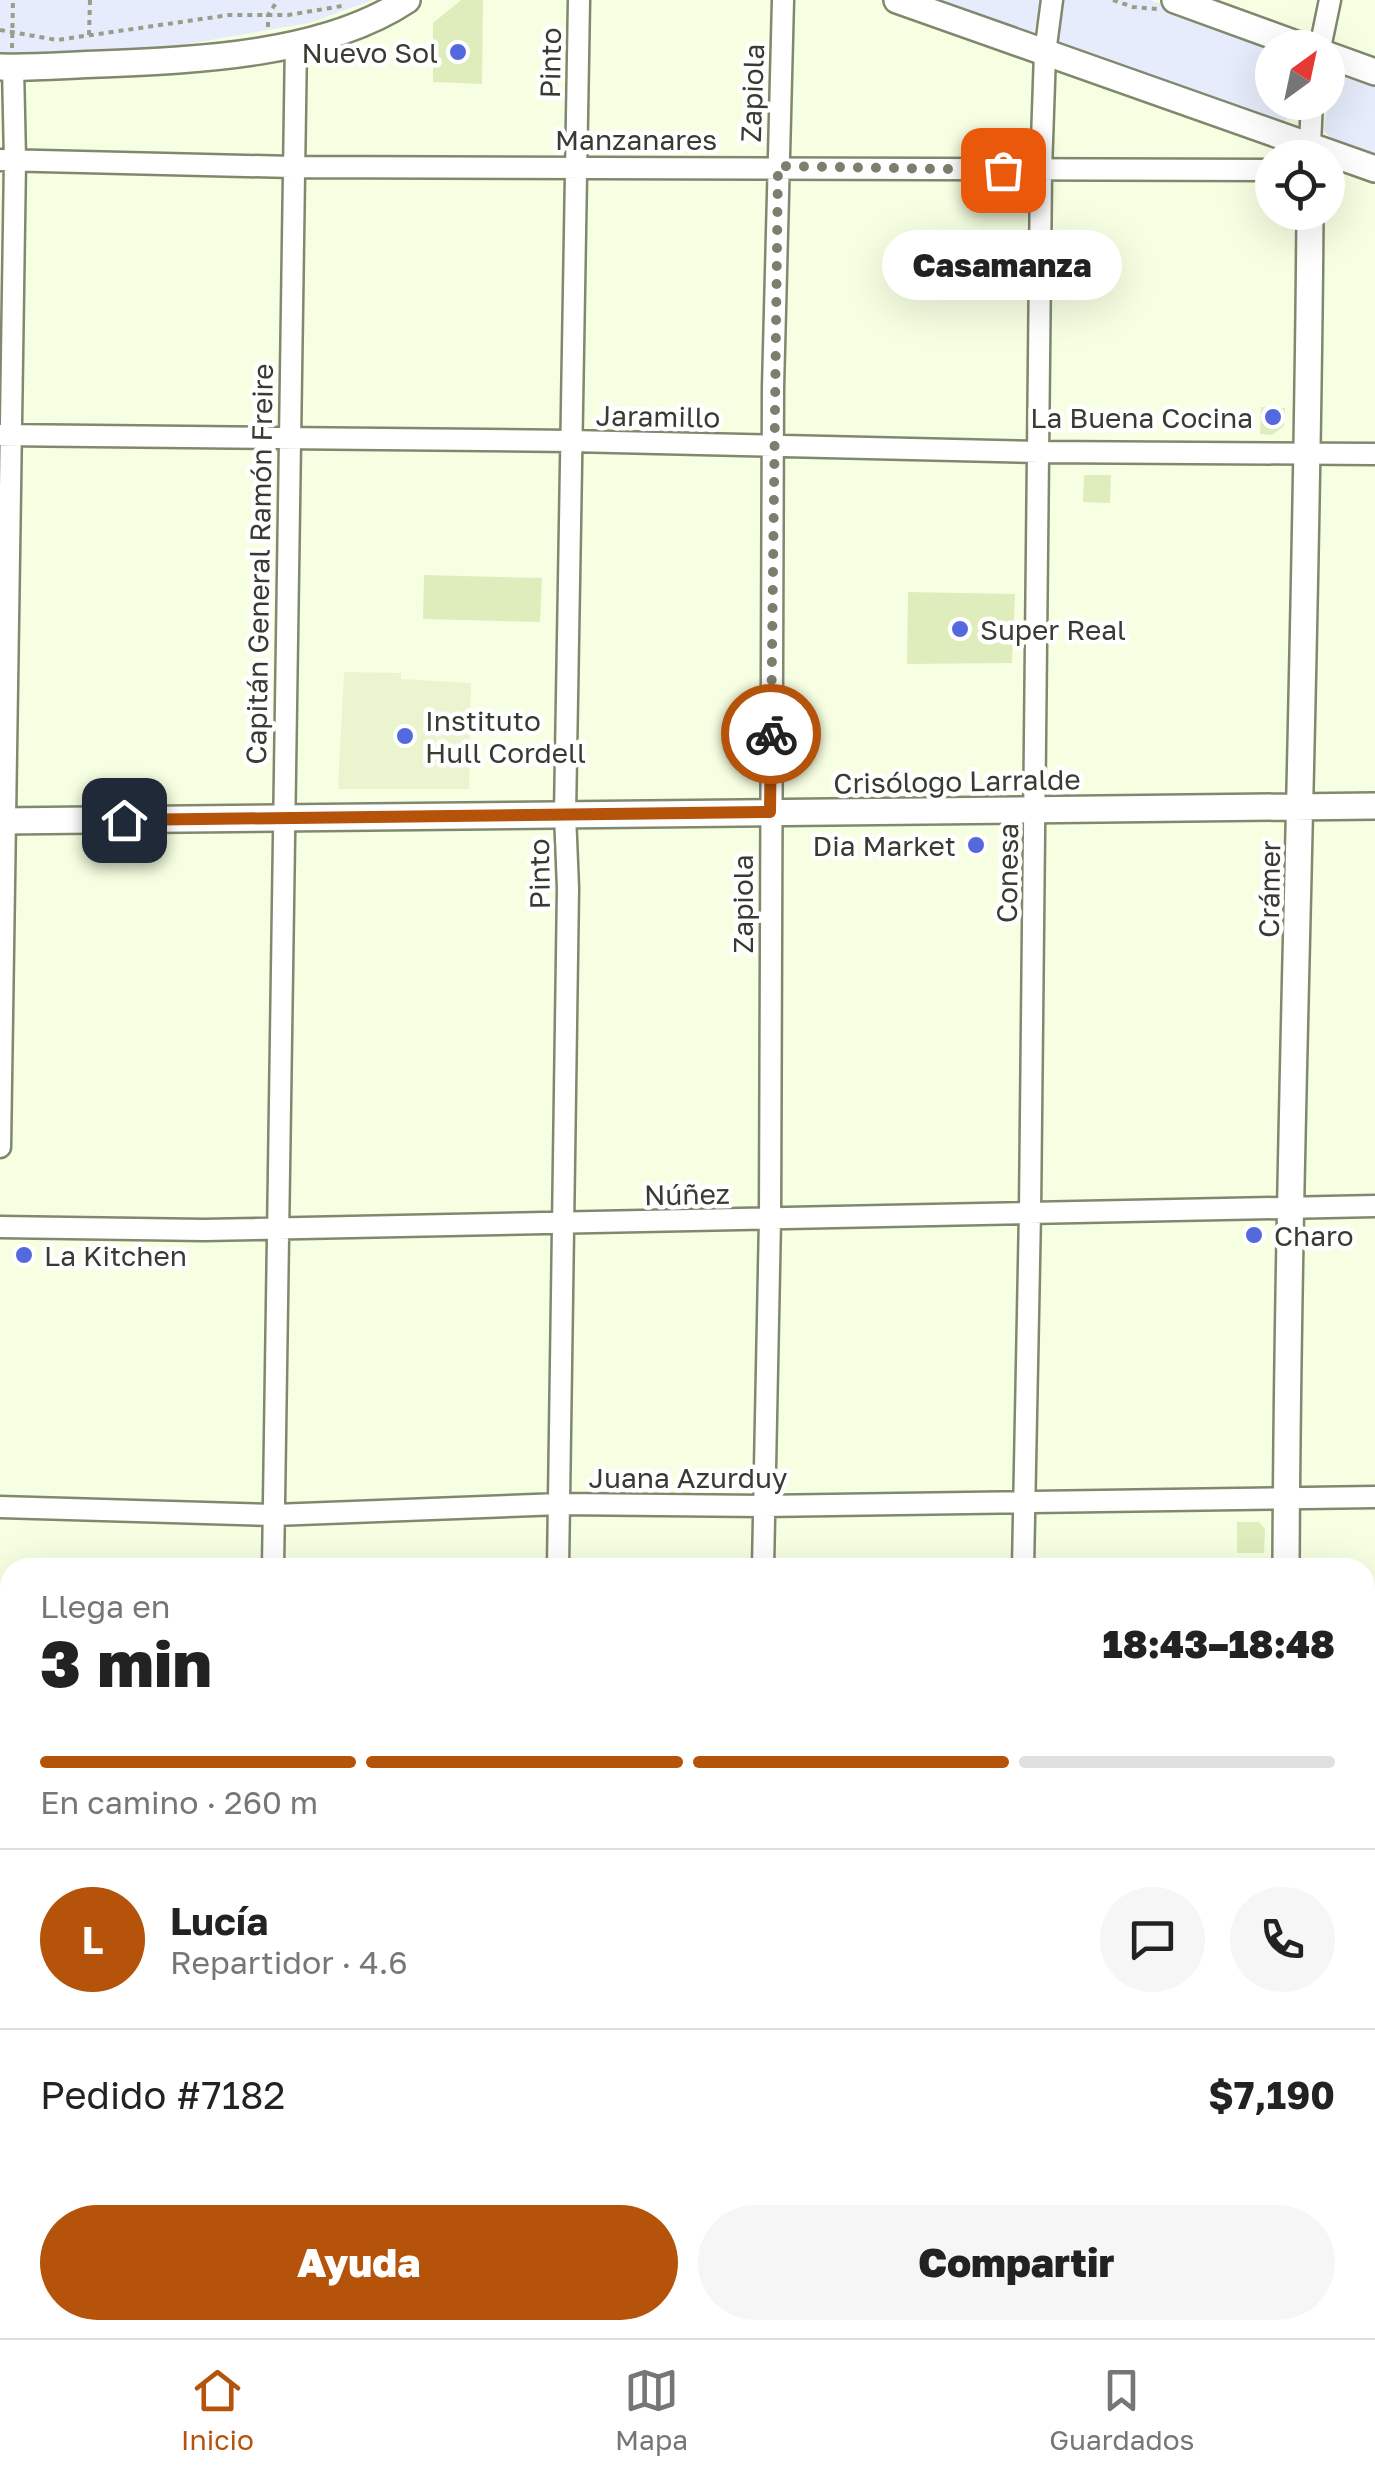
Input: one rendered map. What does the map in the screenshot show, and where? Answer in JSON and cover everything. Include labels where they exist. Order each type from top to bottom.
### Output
[{"type":"street","points":[[0,1147],[7,67],[184,60],[296,42],[345,30],[388,13],[408,0]]},
{"type":"street","name":"Pinto","points":[[558,1558],[579,0]]},
{"type":"street","name":"Zapiola","points":[[764,1558],[770,1219],[774,446],[783,0]]},
{"type":"street","points":[[897,0],[1270,140]]},
{"type":"street","name":"Conesa","points":[[1023,1558],[1041,170],[1045,53],[1052,0]]},
{"type":"street","points":[[1175,0],[1258,30]]},
{"type":"street","points":[[1324,30],[1330,0]]},
{"type":"street","name":"Capitán General Ramón Freire","points":[[273,1558],[296,42]]},
{"type":"street","points":[[1345,61],[1375,72]]},
{"type":"street","name":"Manzanares","points":[[8,160],[292,166],[1255,170]]},
{"type":"street","points":[[1345,162],[1375,169]]},
{"type":"street","name":"Crámer","points":[[1286,1558],[1289,1208],[1301,807],[1310,230]]},
{"type":"street","name":"Jaramillo","points":[[5,435],[1375,454]]},
{"type":"street","name":"Crisólogo Larralde","points":[[2,821],[1375,806]]},
{"type":"street","name":"Núñez","points":[[0,1227],[279,1229],[1375,1206]]},
{"type":"street","name":"Juana Azurduy","points":[[0,1506],[274,1515],[560,1504],[763,1506],[1375,1497]]},
{"type":"path","points":[[7,67],[13,0]]},
{"type":"path","points":[[89,36],[90,0]]},
{"type":"path","points":[[270,46],[268,15],[278,0]]},
{"type":"path","points":[[0,30],[57,40],[230,15],[330,10],[346,5]]},
{"type":"shaded area","points":[[0,0],[373,0],[309,23],[159,49],[0,56]]},
{"type":"shaded area","points":[[934,0],[1043,0],[1033,34]]},
{"type":"shaded area","points":[[1063,0],[1151,0],[1255,39],[1255,114],[1059,45],[1056,35]]},
{"type":"shaded area","points":[[1345,74],[1375,84],[1375,160],[1345,148],[1345,140],[1333,140],[1324,130],[1325,120],[1345,120]]},
{"type":"shaded area","name":"Instituto Hull Cordell","points":[[344,672],[401,673],[401,679],[471,683],[469,789],[338,789]]},
{"type":"building","name":"Nuevo Sol","points":[[461,0],[483,0],[482,84],[433,82],[433,23]]},
{"type":"building","name":"La Buena Cocina","points":[[1261,407],[1285,408],[1284,426],[1272,435],[1260,434]]},
{"type":"building","points":[[1084,475],[1111,475],[1110,503],[1083,502]]},
{"type":"building","points":[[424,575],[542,578],[540,622],[423,619]]},
{"type":"building","name":"Super Real","points":[[908,592],[1015,594],[1012,663],[907,664]]},
{"type":"building","points":[[1237,1522],[1259,1522],[1265,1529],[1264,1553],[1237,1553]]},
{"type":"way so far","points":[[771,734],[778,166],[1003,170]]},
{"type":"place","name":"Nuevo Sol","points":[[458,52]]},
{"type":"place","name":"Casamanza","points":[[1003,170]]},
{"type":"place","name":"La Buena Cocina","points":[[1273,417]]},
{"type":"place","name":"Super Real","points":[[960,629]]},
{"type":"place","name":"Instituto Hull Cordell","points":[[405,736]]},
{"type":"place","name":"Dia Market","points":[[976,845]]},
{"type":"place","name":"Charo","points":[[1254,1235]]},
{"type":"place","name":"La Kitchen","points":[[24,1255]]},
{"type":"route","points":[[124,820],[770,812],[771,734]]}]
